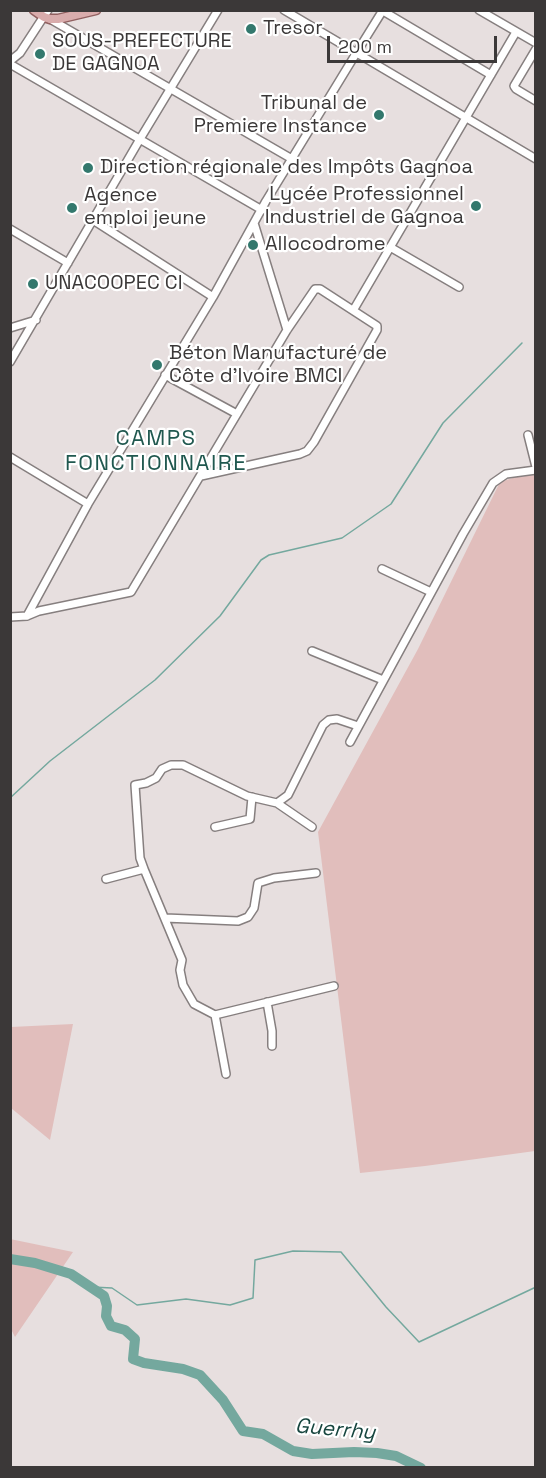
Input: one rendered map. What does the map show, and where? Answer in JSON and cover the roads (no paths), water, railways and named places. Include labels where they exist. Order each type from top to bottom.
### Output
[{"type":"main road","points":[[34,10],[58,19],[96,10]]},
{"type":"street","points":[[10,362],[218,10]]},
{"type":"street","points":[[284,10],[536,159]]},
{"type":"street","points":[[479,10],[536,43]]},
{"type":"street","points":[[27,616],[88,504],[213,297],[292,159],[383,11],[491,75]]},
{"type":"street","points":[[262,210],[10,62],[20,53],[48,15],[292,159]]},
{"type":"street","points":[[354,309],[516,32]]},
{"type":"street","points":[[536,49],[514,86],[536,101]]},
{"type":"street","points":[[93,220],[213,297]]},
{"type":"street","points":[[254,224],[287,330]]},
{"type":"street","points":[[11,230],[68,263]]},
{"type":"street","points":[[390,247],[459,287]]},
{"type":"street","points":[[10,617],[27,616],[39,611],[131,592],[287,330],[317,288],[354,309],[376,326],[377,330],[308,450],[300,454],[201,476]]},
{"type":"street","points":[[10,328],[36,320]]},
{"type":"street","points":[[165,375],[237,414]]},
{"type":"street","points":[[350,742],[493,483],[506,474],[536,468],[528,435]]},
{"type":"street","points":[[10,457],[88,504]]},
{"type":"street","points":[[382,569],[431,592]]},
{"type":"street","points":[[312,651],[383,680]]},
{"type":"street","points":[[277,803],[288,795],[323,725],[329,720],[337,719],[358,726]]},
{"type":"street","points":[[312,827],[277,803],[252,797],[183,765],[171,765],[162,769],[156,778],[147,783],[135,785],[140,858],[182,960],[180,970],[183,985],[195,1004],[215,1015],[334,986]]},
{"type":"street","points":[[215,827],[250,819],[252,797]]},
{"type":"street","points":[[106,879],[144,869]]},
{"type":"street","points":[[165,918],[238,921],[249,916],[254,908],[258,883],[274,878],[316,873]]},
{"type":"street","points":[[267,1002],[272,1046]]},
{"type":"street","points":[[215,1015],[226,1074]]},
{"type":"waterway","points":[[10,798],[50,761],[155,680],[220,616],[261,560],[269,555],[342,538],[391,504],[443,423],[522,343]]},
{"type":"waterway","points":[[92,1287],[112,1288],[137,1305],[186,1299],[230,1305],[253,1298],[255,1260],[293,1251],[341,1252],[386,1307],[419,1342],[536,1287]]},
{"type":"waterway","name":"Guerrhy","points":[[10,1259],[35,1263],[71,1274],[104,1296],[107,1306],[106,1316],[111,1326],[125,1330],[135,1339],[133,1359],[183,1369],[200,1375],[223,1400],[243,1431],[263,1434],[293,1451],[312,1454],[377,1453],[396,1456],[421,1468]]},
{"type":"place","name":"Tresor","points":[[251,29]]},
{"type":"place","name":"SOUS-PREFECTURE DE GAGNOA","points":[[40,54]]},
{"type":"place","name":"Tribunal de Premiere Instance","points":[[379,115]]},
{"type":"place","name":"Direction régionale des Impôts Gagnoa","points":[[88,168]]},
{"type":"place","name":"Lycée Professionnel Industriel de Gagnoa","points":[[476,206]]},
{"type":"place","name":"Agence emploi jeune","points":[[72,208]]},
{"type":"place","name":"Allocodrome","points":[[253,245]]},
{"type":"place","name":"UNACOOPEC CI","points":[[33,284]]},
{"type":"place","name":"Béton Manufacturé de Côte d'Ivoire BMCI","points":[[157,365]]},
{"type":"district","name":"CAMPS FONCTIONNAIRE","points":[[156,452]]}]
